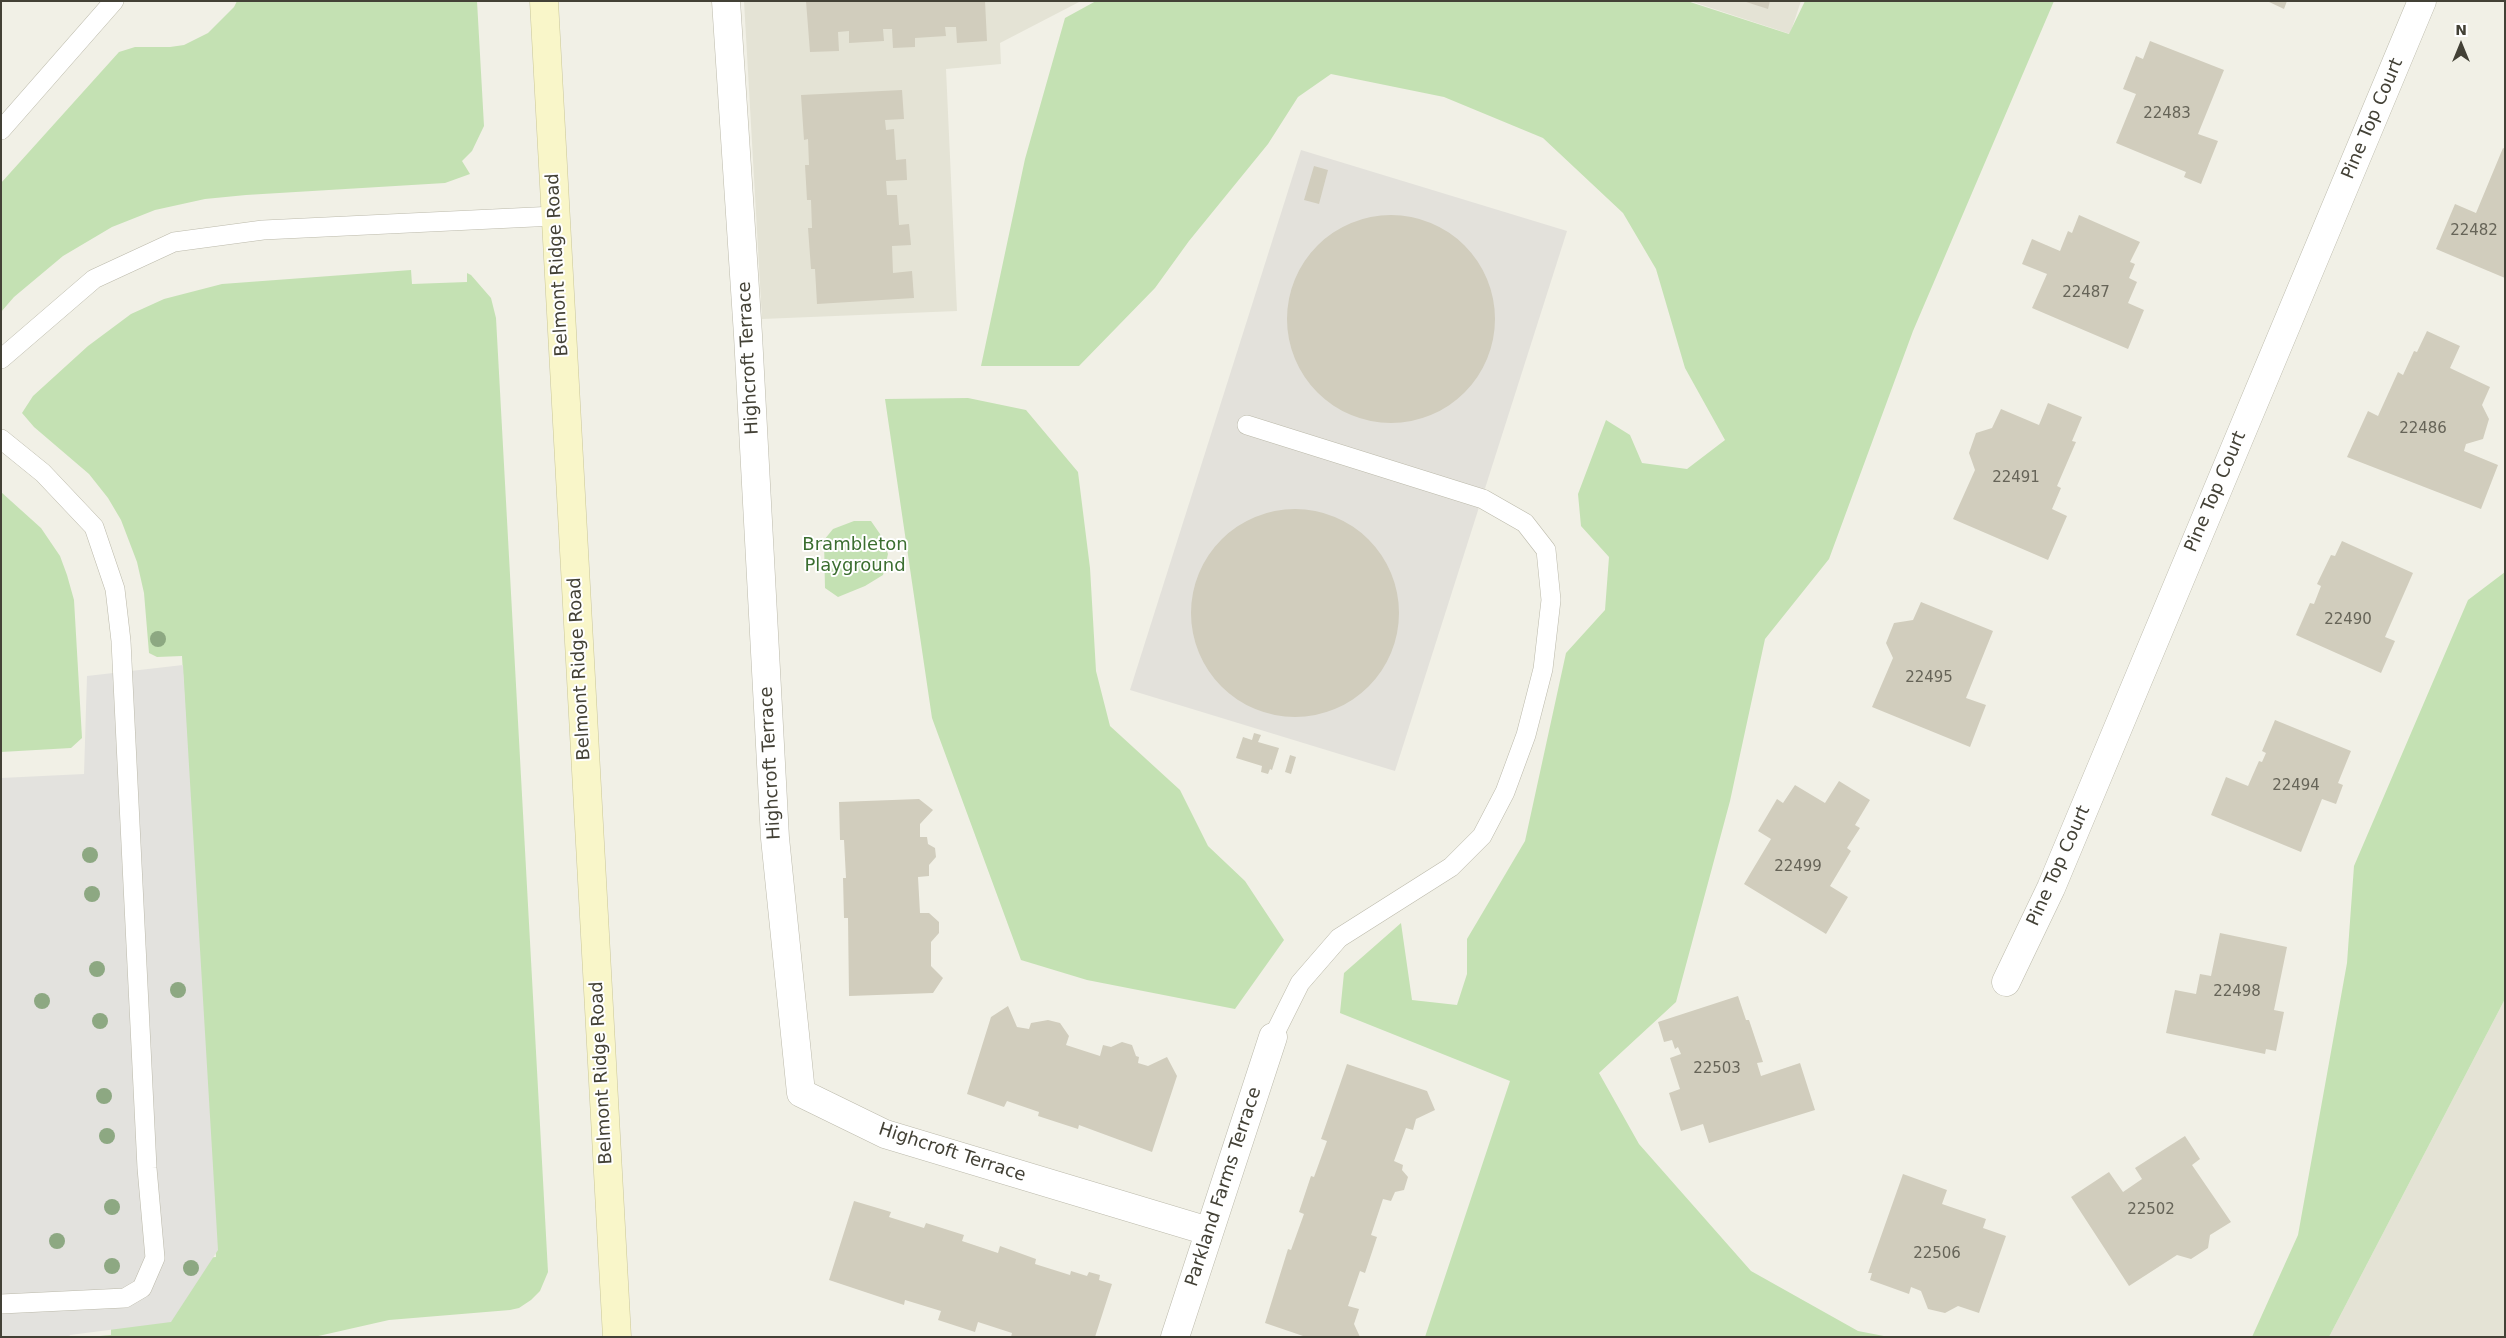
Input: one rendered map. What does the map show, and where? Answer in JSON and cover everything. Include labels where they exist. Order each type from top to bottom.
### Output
[{"type":"main road","name":"Belmont Ridge Road","points":[[544,1],[617,1337]]},
{"type":"street","name":"Highcroft Terrace","points":[[726,1],[748,335],[775,838],[800,1093],[885,1134],[1208,1231]]},
{"type":"street","name":"Pine Top Court","points":[[2006,982],[2054,880],[2422,1]]},
{"type":"street","name":"Parkland Farms Terrace","points":[[1175,1337],[1208,1231],[1274,1037]]},
{"type":"lane","points":[[1,130],[114,1]]},
{"type":"lane","points":[[1,359],[94,279],[174,242],[263,230],[555,216]]},
{"type":"lane","points":[[1247,425],[1483,499],[1525,523],[1546,550],[1551,600],[1543,669],[1526,735],[1505,792],[1482,836],[1451,867],[1339,938],[1300,983],[1274,1037]]},
{"type":"lane","points":[[1,439],[43,473],[94,527],[115,589],[121,641],[147,1168],[155,1258],[142,1288],[125,1298],[1,1304]]},
{"type":"shaded area","points":[[744,1],[1081,1],[1000,43],[1001,64],[946,69],[957,311],[762,319]]},
{"type":"shaded area","points":[[1690,1],[1801,1],[1790,34]]},
{"type":"shaded area","points":[[1301,150],[1567,231],[1395,771],[1130,690]]},
{"type":"shaded area","points":[[183,665],[218,1250],[171,1322],[70,1335],[69,1337],[1,1337],[1,778],[84,774],[87,676]]},
{"type":"shaded area","points":[[2505,999],[2505,1337],[2329,1337]]},
{"type":"green space","points":[[237,1],[477,1],[484,126],[472,151],[462,161],[470,174],[445,183],[246,195],[205,199],[155,210],[112,227],[63,256],[14,297],[1,312],[1,183],[119,52],[135,47],[184,45],[208,33],[234,7]]},
{"type":"green space","points":[[1096,1],[1687,1],[1789,34],[1805,1],[2054,1],[1913,331],[1829,559],[1765,639],[1730,801],[1676,1002],[1599,1073],[1639,1144],[1751,1271],[1858,1331],[1889,1337],[1425,1337],[1510,1081],[1340,1013],[1344,973],[1401,923],[1412,1000],[1457,1005],[1467,974],[1467,939],[1525,841],[1566,653],[1605,610],[1609,557],[1581,526],[1578,494],[1606,420],[1630,435],[1642,463],[1687,469],[1725,440],[1685,368],[1656,269],[1623,213],[1543,138],[1444,97],[1331,74],[1298,97],[1268,144],[1189,241],[1155,288],[1079,366],[981,366],[1025,159],[1065,18]]},
{"type":"green space","points":[[411,270],[412,284],[467,282],[467,273],[471,275],[491,298],[496,318],[548,1272],[540,1291],[531,1300],[519,1308],[510,1310],[389,1320],[314,1337],[88,1337],[111,1335],[111,1325],[193,1259],[216,1257],[182,656],[157,657],[149,653],[144,593],[137,562],[121,520],[108,498],[89,474],[34,427],[22,413],[33,396],[88,346],[131,314],[164,299],[222,284]]},
{"type":"green space","points":[[968,398],[1026,410],[1078,472],[1090,568],[1096,671],[1110,726],[1180,790],[1208,846],[1245,881],[1284,940],[1235,1009],[1087,980],[1021,960],[932,718],[885,399]]},
{"type":"green space","points":[[1,492],[41,528],[60,556],[74,600],[82,738],[71,748],[1,752]]},
{"type":"green space","name":"Brambleton Playground","points":[[854,521],[871,521],[880,534],[888,554],[883,575],[865,586],[838,597],[825,588],[824,540],[833,529]]},
{"type":"green space","points":[[2505,572],[2505,999],[2329,1337],[2252,1337],[2298,1235],[2347,963],[2354,866],[2468,600]]},
{"type":"building","points":[[806,1],[985,1],[987,41],[957,43],[956,27],[945,27],[946,36],[915,38],[915,47],[893,48],[892,29],[883,29],[884,41],[849,43],[849,31],[838,32],[839,51],[810,52]]},
{"type":"building","points":[[1743,1],[1770,1],[1768,9]]},
{"type":"building","points":[[2267,1],[2287,1],[2284,9]]},
{"type":"building","points":[[2150,41],[2224,70],[2198,134],[2218,141],[2201,184],[2184,177],[2186,172],[2116,143],[2136,94],[2123,89],[2136,56],[2143,59]]},
{"type":"building","points":[[902,90],[904,119],[885,120],[886,130],[894,129],[896,160],[906,159],[907,180],[886,181],[887,195],[897,195],[899,225],[909,224],[911,245],[892,246],[893,273],[912,271],[914,298],[817,304],[815,269],[811,269],[808,228],[812,228],[811,200],[807,200],[805,165],[809,165],[808,139],[804,140],[801,95]]},
{"type":"building","points":[[2503,148],[2505,149],[2505,278],[2436,249],[2455,204],[2476,213]]},
{"type":"building","points":[[1314,166],[1328,170],[1319,204],[1304,200]]},
{"type":"building","points":[[1381,215],[1401,215],[1421,219],[1440,227],[1465,245],[1478,261],[1487,279],[1495,309],[1491,349],[1487,359],[1478,377],[1465,393],[1449,406],[1421,419],[1401,423],[1381,423],[1361,419],[1342,411],[1325,400],[1310,385],[1299,368],[1291,349],[1287,329],[1287,309],[1291,289],[1299,270],[1310,253],[1325,238],[1342,227],[1361,219]]},
{"type":"building","points":[[2079,215],[2140,242],[2130,262],[2135,264],[2129,278],[2137,282],[2128,303],[2144,310],[2128,349],[2032,308],[2047,274],[2022,264],[2032,239],[2060,251],[2068,231],[2072,233]]},
{"type":"building","points":[[2427,331],[2460,346],[2450,368],[2490,387],[2482,405],[2489,419],[2483,439],[2466,444],[2464,451],[2498,465],[2481,509],[2347,457],[2368,411],[2378,416],[2398,372],[2403,375],[2414,351],[2417,352]]},
{"type":"building","points":[[2048,403],[2082,417],[2072,441],[2076,442],[2057,486],[2061,488],[2052,509],[2067,516],[2048,560],[1953,519],[1975,470],[1969,453],[1976,433],[1992,428],[2001,409],[2039,425]]},
{"type":"building","points":[[1285,509],[1305,509],[1325,513],[1344,521],[1369,539],[1382,555],[1391,573],[1399,603],[1395,643],[1391,653],[1382,671],[1369,687],[1353,700],[1325,713],[1305,717],[1285,717],[1265,713],[1246,705],[1229,694],[1214,679],[1203,662],[1195,643],[1191,623],[1191,603],[1195,583],[1203,564],[1214,547],[1229,532],[1246,521],[1265,513]]},
{"type":"building","points":[[2342,541],[2413,573],[2385,637],[2395,641],[2381,673],[2296,635],[2310,603],[2314,604],[2321,586],[2317,584],[2331,555],[2335,556]]},
{"type":"building","points":[[1921,602],[1993,631],[1966,698],[1986,705],[1970,747],[1872,707],[1893,658],[1886,643],[1894,623],[1913,620]]},
{"type":"building","points":[[2275,720],[2351,751],[2338,783],[2343,785],[2336,804],[2322,799],[2301,852],[2211,815],[2226,777],[2248,786],[2259,761],[2262,762],[2266,753],[2262,751]]},
{"type":"building","points":[[1254,733],[1261,735],[1258,742],[1279,748],[1272,770],[1270,769],[1268,774],[1261,772],[1262,766],[1236,758],[1243,737],[1252,740]]},
{"type":"building","points":[[1290,755],[1296,757],[1291,774],[1285,772]]},
{"type":"building","points":[[1839,781],[1870,800],[1855,825],[1860,828],[1847,848],[1851,851],[1830,886],[1848,897],[1826,934],[1744,884],[1771,839],[1758,831],[1777,799],[1783,803],[1795,785],[1825,803]]},
{"type":"building","points":[[919,799],[933,810],[920,824],[920,837],[927,837],[928,844],[935,848],[936,857],[929,865],[929,876],[918,877],[920,913],[929,913],[939,922],[939,933],[931,942],[931,966],[943,978],[933,993],[849,996],[848,918],[844,918],[843,878],[846,878],[844,840],[840,840],[839,802]]},
{"type":"building","points":[[2220,933],[2287,947],[2274,1010],[2284,1012],[2276,1051],[2266,1049],[2265,1054],[2166,1033],[2175,990],[2196,994],[2200,974],[2211,976]]},
{"type":"building","points":[[1738,996],[1746,1020],[1749,1020],[1763,1062],[1757,1063],[1761,1076],[1800,1063],[1815,1110],[1709,1143],[1703,1124],[1681,1131],[1669,1093],[1680,1089],[1670,1058],[1681,1054],[1678,1047],[1675,1049],[1672,1040],[1664,1042],[1658,1022]]},
{"type":"building","points":[[1008,1006],[1017,1027],[1029,1029],[1031,1023],[1048,1020],[1060,1023],[1069,1036],[1066,1045],[1100,1056],[1103,1045],[1111,1047],[1122,1042],[1132,1045],[1136,1056],[1139,1057],[1138,1063],[1148,1066],[1167,1057],[1177,1076],[1152,1152],[1079,1125],[1078,1129],[1038,1116],[1039,1112],[1007,1101],[1004,1107],[967,1094],[991,1017]]},
{"type":"building","points":[[1347,1064],[1427,1091],[1435,1110],[1416,1119],[1413,1130],[1406,1128],[1394,1161],[1403,1165],[1402,1170],[1408,1177],[1404,1190],[1395,1192],[1391,1201],[1383,1199],[1371,1235],[1377,1237],[1365,1273],[1360,1271],[1348,1306],[1359,1309],[1354,1324],[1360,1337],[1306,1337],[1265,1323],[1288,1249],[1291,1250],[1304,1214],[1299,1212],[1311,1176],[1314,1177],[1327,1141],[1321,1139]]},
{"type":"building","points":[[2185,1136],[2200,1159],[2192,1165],[2231,1222],[2210,1235],[2208,1248],[2191,1259],[2177,1255],[2129,1286],[2071,1197],[2109,1172],[2123,1192],[2142,1179],[2135,1168]]},
{"type":"building","points":[[1903,1174],[1947,1190],[1942,1204],[1986,1219],[1983,1228],[2006,1236],[1979,1313],[1958,1306],[1945,1313],[1928,1309],[1921,1291],[1911,1287],[1909,1294],[1870,1280],[1872,1273],[1868,1273]]},
{"type":"building","points":[[854,1201],[891,1212],[889,1217],[924,1228],[926,1223],[964,1235],[962,1241],[998,1253],[1000,1246],[1036,1259],[1035,1264],[1070,1275],[1071,1271],[1087,1276],[1089,1272],[1100,1275],[1099,1280],[1112,1284],[1095,1337],[1011,1337],[1012,1333],[978,1322],[975,1332],[938,1320],[941,1311],[905,1300],[904,1305],[829,1280]]}]
